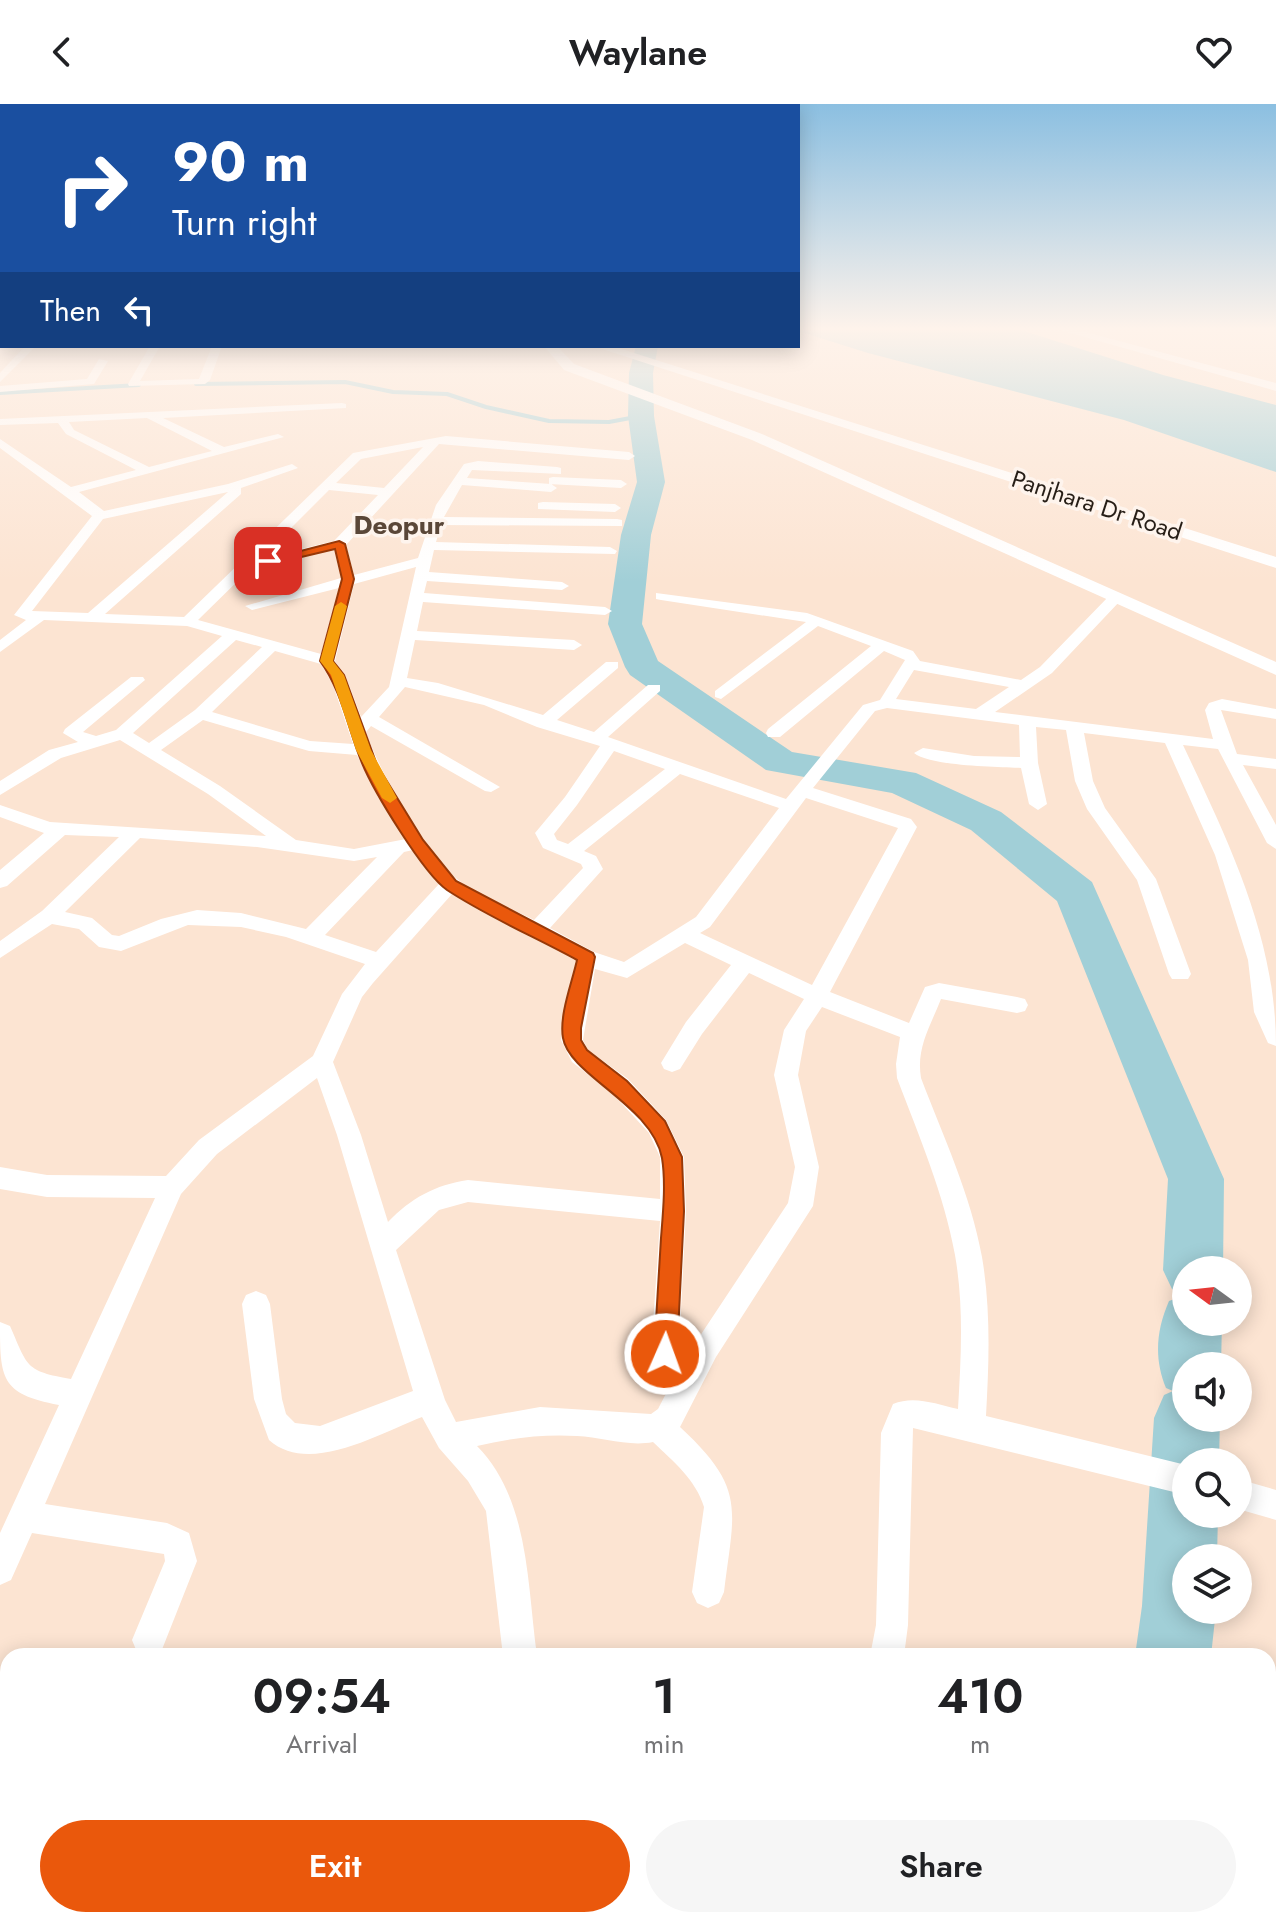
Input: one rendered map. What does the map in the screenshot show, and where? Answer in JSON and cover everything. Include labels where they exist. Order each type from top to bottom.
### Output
[{"type":"street","points":[[0,422],[209,412]]},
{"type":"street","points":[[690,412],[757,437],[1276,669]]},
{"type":"street","name":"Panjhara Dr Road","points":[[820,412],[1276,563]]},
{"type":"street","name":"Panjhara Dr Road","points":[[830,412],[1276,550]]},
{"type":"street","points":[[147,415],[220,450]]},
{"type":"street","points":[[61,419],[70,432],[146,470]]},
{"type":"street","points":[[69,491],[278,437]]},
{"type":"street","points":[[244,567],[339,544],[436,440]]},
{"type":"street","points":[[188,622],[357,456],[436,440],[629,456]]},
{"type":"street","points":[[0,443],[97,511],[99,516]]},
{"type":"street","points":[[478,465],[497,443]]},
{"type":"street","points":[[539,522],[552,483],[570,450]]},
{"type":"street","points":[[363,733],[398,681],[422,569],[436,521],[442,505],[468,467],[478,465],[618,496],[543,506]]},
{"type":"street","points":[[292,468],[232,487],[99,516],[21,615],[188,622],[327,661],[338,675],[407,846],[450,884],[611,968],[627,970],[703,922],[831,752],[869,708],[886,703],[1171,738],[1276,764]]},
{"type":"street","points":[[458,481],[552,483]]},
{"type":"street","points":[[326,486],[387,492]]},
{"type":"street","points":[[93,617],[237,491],[232,487]]},
{"type":"street","points":[[436,521],[617,523]]},
{"type":"street","points":[[327,661],[348,579],[339,544]]},
{"type":"street","points":[[428,546],[610,551]]},
{"type":"street","points":[[252,606],[348,579],[422,569],[494,581],[562,586]]},
{"type":"street","points":[[485,602],[494,581]]},
{"type":"street","points":[[661,596],[817,620],[912,656],[886,703]]},
{"type":"street","points":[[416,597],[605,611]]},
{"type":"street","points":[[979,715],[1046,670],[1115,598]]},
{"type":"street","points":[[0,647],[40,616]]},
{"type":"street","points":[[721,694],[817,620]]},
{"type":"street","points":[[0,789],[55,754],[122,734],[234,634]]},
{"type":"street","points":[[408,635],[574,645]]},
{"type":"street","points":[[774,733],[883,644]]},
{"type":"street","points":[[148,751],[201,714],[273,645]]},
{"type":"street","points":[[910,664],[1023,685]]},
{"type":"street","points":[[543,723],[612,665]]},
{"type":"street","points":[[95,742],[71,733],[137,680]]},
{"type":"street","points":[[398,681],[459,692],[678,767],[801,792],[908,827],[817,996],[795,1030],[788,1052],[786,1075],[807,1167],[800,1206],[789,1228],[728,1314],[668,1419],[659,1428],[647,1431],[596,1423],[510,1422],[449,1438]]},
{"type":"street","points":[[536,930],[593,869],[589,860],[550,844],[544,833],[571,801],[602,742],[654,688]]},
{"type":"street","points":[[1276,714],[1222,704],[1213,710],[1228,751],[1276,843]]},
{"type":"street","points":[[201,714],[309,746],[363,733],[491,787]]},
{"type":"street","points":[[1027,720],[1029,763],[1038,804]]},
{"type":"street","points":[[1074,726],[1084,781],[1096,809],[1146,879],[1180,974]]},
{"type":"street","points":[[122,734],[214,790],[290,845]]},
{"type":"street","points":[[1171,738],[1229,867],[1258,960],[1265,1012],[1276,1037]]},
{"type":"street","points":[[923,753],[974,761],[1029,763]]},
{"type":"street","points":[[570,852],[678,767]]},
{"type":"street","points":[[0,811],[60,829],[290,845],[354,855],[407,846]]},
{"type":"street","points":[[0,881],[60,829]]},
{"type":"street","points":[[0,951],[13,945],[49,916],[136,832]]},
{"type":"street","points":[[310,938],[407,846]]},
{"type":"street","points":[[3,1553],[23,1516],[172,1187],[208,1147],[322,1062],[353,994],[450,884]]},
{"type":"street","points":[[49,916],[85,923],[112,944],[121,944],[198,917],[270,926],[379,961]]},
{"type":"street","points":[[683,934],[817,996],[912,1033],[917,1031],[933,993],[939,991],[1017,1005]]},
{"type":"street","points":[[587,957],[572,1040],[580,1056],[620,1086],[666,1139],[672,1157],[673,1211],[665,1354],[689,1380]]},
{"type":"street","points":[[672,1063],[694,1028],[745,963]]},
{"type":"street","points":[[912,1033],[907,1064],[909,1078],[964,1235],[972,1277],[976,1333],[971,1427]]},
{"type":"street","points":[[322,1062],[345,1117],[437,1418],[449,1438],[484,1473],[495,1490],[501,1511],[519,1648]]},
{"type":"street","points":[[0,1178],[47,1186],[172,1187]]},
{"type":"street","points":[[383,1246],[422,1206],[445,1193],[468,1191],[673,1211]]},
{"type":"street","points":[[256,1304],[275,1423],[287,1435],[304,1442],[320,1441],[431,1399]]},
{"type":"street","points":[[0,1335],[12,1370],[22,1381],[78,1394]]},
{"type":"street","points":[[888,1648],[892,1625],[898,1422],[903,1414],[913,1413],[1172,1476]]},
{"type":"street","points":[[659,1428],[695,1462],[716,1494],[719,1507],[708,1592]]},
{"type":"street","points":[[1252,1498],[1276,1505]]},
{"type":"street","points":[[23,1516],[167,1539],[178,1544],[181,1561],[149,1640]]},
{"type":"water","points":[[1094,412],[1276,412],[1276,472]]},
{"type":"waterway","points":[[509,412],[549,421],[609,422],[641,416]]},
{"type":"waterway","points":[[641,412],[651,482],[636,535],[625,624],[643,667],[780,762],[902,782],[986,821],[1076,893],[1196,1179],[1193,1256]]},
{"type":"waterway","points":[[1190,1336],[1190,1352]]},
{"type":"waterway","points":[[1174,1648],[1179,1606],[1186,1432]]},
{"type":"slow traffic","points":[[341,606],[327,661],[338,675],[370,765],[390,798]]},
{"type":"district","name":"Deopur","points":[[399,525]]},
{"type":"route","points":[[268,561],[339,544],[349,573],[327,661],[338,675],[370,765],[401,817],[417,843],[450,884],[587,957],[572,1040],[580,1056],[620,1086],[658,1127],[672,1157],[673,1211],[665,1354]]}]
